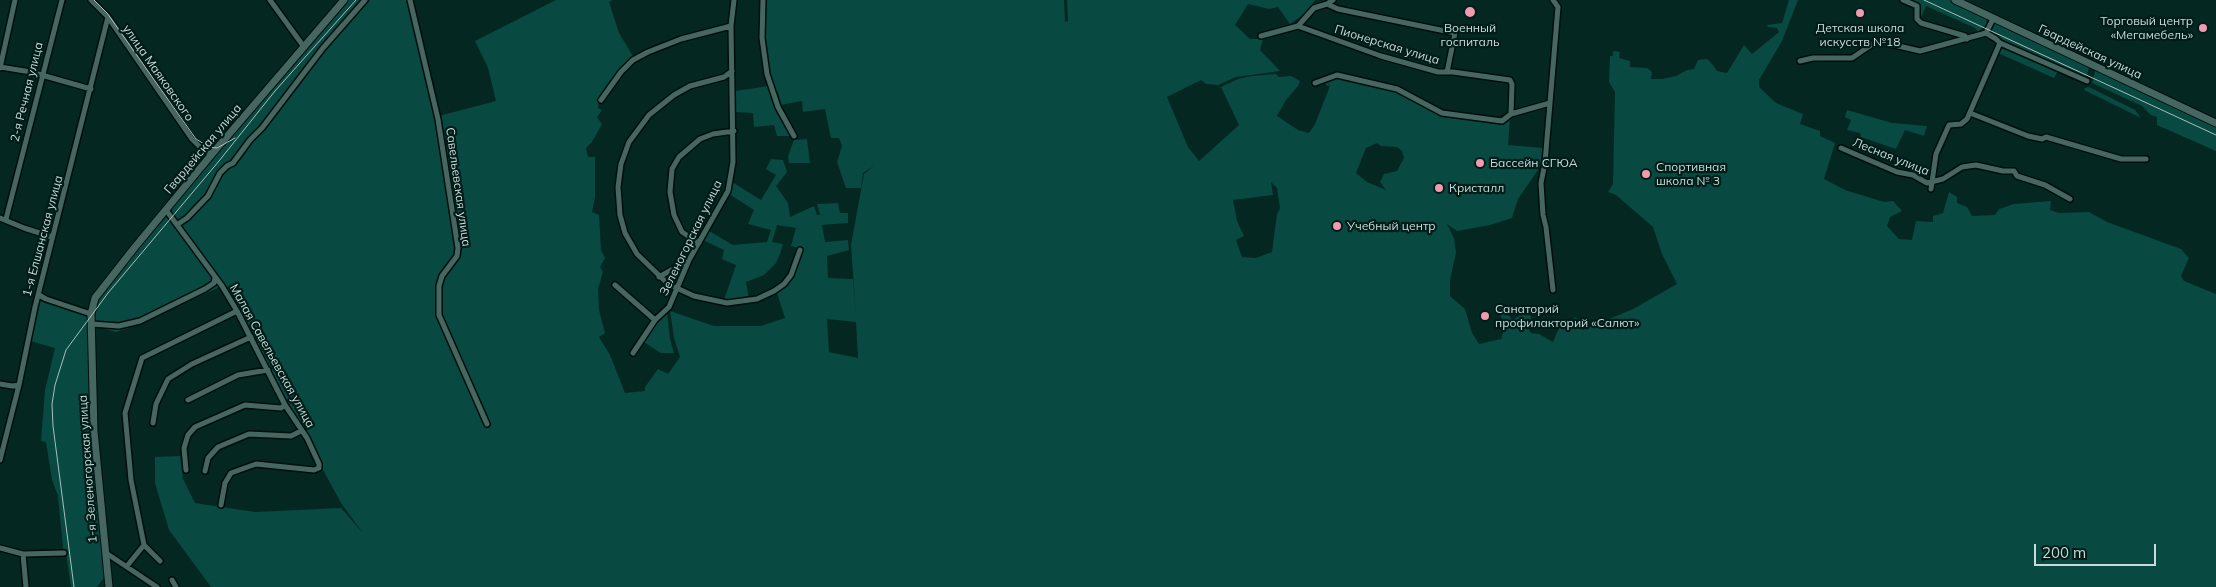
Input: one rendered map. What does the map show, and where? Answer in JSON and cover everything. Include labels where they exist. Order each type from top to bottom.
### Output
[{"type":"main road","name":"Гвардейская улица","points":[[92,319],[92,305],[100,292],[212,154],[344,0]]},
{"type":"main road","name":"Гвардейская улица","points":[[1955,0],[2216,123]]},
{"type":"main road","name":"1-я Зеленогорская улица","points":[[92,319],[94,431],[109,587]]},
{"type":"street","points":[[15,0],[0,67],[91,89]]},
{"type":"street","name":"2-я Речная улица","points":[[3,218],[62,0]]},
{"type":"street","name":"улица Маяковского","points":[[91,0],[108,17],[192,139],[203,150],[212,154]]},
{"type":"street","points":[[270,0],[304,47]]},
{"type":"street","points":[[178,224],[187,218],[208,196],[220,173],[233,163],[323,48],[365,0]]},
{"type":"street","name":"Савельевская улица","points":[[410,0],[438,120],[458,248],[457,256],[442,276],[439,286],[439,315],[487,424]]},
{"type":"street","name":"Зеленогорская улица","points":[[633,353],[655,320],[668,307],[678,289],[689,260],[728,191],[734,162],[731,26],[734,0]]},
{"type":"street","points":[[763,0],[762,38],[767,74],[778,107],[794,136]]},
{"type":"street","points":[[1262,36],[1298,26],[1314,8],[1327,4],[1332,0]]},
{"type":"street","points":[[1553,0],[1558,7],[1541,183],[1543,215],[1553,290]]},
{"type":"street","points":[[1903,0],[1916,6],[1917,19],[1921,23],[1964,36],[1967,39]]},
{"type":"street","points":[[1327,4],[1455,33],[1447,72]]},
{"type":"street","name":"1-я Елшанская улица","points":[[0,460],[52,237],[108,17]]},
{"type":"street","points":[[1800,61],[1813,58],[1852,58],[1877,41],[1920,51],[1986,33],[1993,19]]},
{"type":"street","points":[[601,100],[621,72],[633,60],[681,39],[731,26]]},
{"type":"street","name":"Пионерская улица","points":[[1298,26],[1381,56],[1438,72],[1510,80],[1512,84],[1511,114]]},
{"type":"street","points":[[1986,33],[2000,43],[2086,81]]},
{"type":"street","points":[[1932,189],[1936,154],[1949,126],[1961,124],[1968,119],[2000,43]]},
{"type":"street","points":[[732,71],[724,77],[690,86],[660,105],[649,115],[628,142],[618,187],[622,224],[637,254],[660,277],[678,289],[709,301],[727,303],[757,299],[774,291],[784,284],[791,275],[800,250]]},
{"type":"street","points":[[1315,83],[1337,75],[1397,89],[1442,112],[1502,121],[1511,114],[1550,103]]},
{"type":"street","points":[[1970,113],[2028,136],[2042,139],[2046,136],[2122,159],[2146,159]]},
{"type":"street","points":[[699,243],[682,232],[674,215],[670,192],[672,169],[678,157],[700,139],[713,134],[734,131]]},
{"type":"street","name":"Лесная улица","points":[[1842,148],[1897,172],[1913,175],[1927,183],[1943,179],[1962,168],[1976,165],[2003,171],[2014,171],[2017,176],[2045,185],[2070,199]]},
{"type":"street","name":"Малая Савельевская улица","points":[[166,210],[222,286],[237,311],[286,405],[307,438],[319,468],[314,470],[256,464],[249,465],[231,473],[227,478],[221,505]]},
{"type":"street","points":[[3,218],[24,228],[52,237]]},
{"type":"street","points":[[660,277],[682,266],[689,260]]},
{"type":"street","points":[[39,295],[92,319],[120,326],[140,321],[205,289],[214,283],[215,278]]},
{"type":"street","points":[[615,285],[655,320]]},
{"type":"street","points":[[160,560],[144,545],[131,480],[124,413],[142,358],[237,311]]},
{"type":"street","points":[[153,423],[156,404],[168,379],[192,364],[251,337]]},
{"type":"street","points":[[188,400],[238,375],[268,370]]},
{"type":"street","points":[[0,384],[19,385]]},
{"type":"street","points":[[186,470],[184,448],[188,436],[195,426],[245,405],[281,408],[286,405]]},
{"type":"street","points":[[205,471],[208,458],[218,447],[249,434],[291,436],[301,431]]},
{"type":"street","points":[[127,566],[144,545]]},
{"type":"street","points":[[0,548],[23,554],[64,553]]},
{"type":"street","name":"1-я Зеленогорская улица","points":[[106,553],[157,587]]},
{"type":"street","points":[[23,554],[26,587]]},
{"type":"street","points":[[172,580],[176,587]]},
{"type":"green space","points":[[348,0],[366,0],[356,9],[272,117],[233,160],[224,167],[188,216],[177,220],[172,214],[172,208]]},
{"type":"green space","points":[[370,0],[407,0],[435,117],[496,101],[488,68],[475,41],[556,0],[613,0],[609,2],[619,33],[634,58],[608,83],[599,98],[598,108],[602,110],[597,117],[602,124],[592,142],[586,148],[588,157],[595,157],[595,197],[592,212],[599,215],[601,250],[605,258],[600,267],[603,272],[598,289],[599,310],[605,333],[599,337],[610,355],[625,393],[645,391],[645,387],[658,369],[668,374],[680,357],[674,338],[670,311],[714,326],[761,326],[785,318],[777,293],[792,276],[803,249],[791,246],[796,228],[777,225],[772,242],[783,244],[780,254],[776,263],[764,275],[746,282],[749,299],[724,300],[736,265],[722,259],[724,250],[703,240],[709,231],[733,245],[767,242],[771,230],[748,224],[754,210],[729,194],[732,182],[761,200],[776,175],[766,169],[771,159],[783,160],[787,172],[776,186],[788,203],[790,217],[814,206],[817,215],[820,215],[817,204],[838,203],[840,213],[848,213],[848,223],[822,225],[825,242],[848,240],[849,250],[827,256],[828,278],[853,279],[856,316],[851,245],[864,174],[874,166],[863,173],[861,188],[846,188],[837,162],[842,146],[839,138],[831,138],[825,109],[803,112],[802,101],[781,105],[778,92],[775,93],[770,81],[764,42],[765,0],[1064,0],[1065,22],[1068,21],[1067,0],[1315,0],[1307,12],[1290,24],[1278,7],[1269,9],[1248,4],[1235,25],[1250,39],[1263,39],[1260,50],[1280,71],[1236,77],[1218,85],[1206,84],[1201,80],[1167,97],[1188,147],[1199,161],[1239,125],[1221,87],[1238,79],[1252,76],[1276,74],[1279,77],[1291,76],[1300,81],[1277,116],[1298,130],[1309,133],[1315,124],[1330,85],[1327,86],[1325,82],[1337,78],[1397,91],[1421,105],[1442,114],[1498,123],[1510,117],[1508,145],[1543,148],[1540,167],[1518,199],[1512,218],[1490,225],[1457,231],[1447,224],[1454,238],[1456,253],[1450,280],[1450,296],[1465,309],[1472,333],[1479,344],[1501,339],[1505,327],[1498,309],[1502,306],[1512,320],[1521,315],[1530,315],[1533,323],[1527,326],[1531,333],[1539,334],[1553,342],[1563,319],[1572,320],[1576,317],[1583,330],[1633,309],[1677,284],[1662,254],[1653,227],[1616,195],[1608,192],[1613,184],[1615,92],[1609,82],[1610,56],[1613,56],[1613,51],[1620,52],[1619,58],[1630,61],[1630,67],[1647,68],[1652,72],[1651,79],[1676,76],[1687,70],[1694,69],[1698,60],[1707,59],[1717,71],[1727,73],[1744,45],[1752,54],[1779,32],[1777,28],[1768,27],[1767,25],[1782,23],[1789,0],[1798,0],[1782,41],[1759,80],[1759,87],[1776,103],[1803,114],[1800,124],[1820,131],[1820,136],[1835,143],[1824,179],[1845,190],[1884,202],[1893,201],[1902,211],[1890,217],[1887,226],[1899,239],[1912,240],[1916,221],[1933,222],[1933,216],[1943,213],[1949,192],[1957,197],[1957,203],[1967,207],[1972,216],[1995,215],[1999,209],[2014,204],[2051,201],[2050,210],[2059,213],[2089,212],[2107,222],[2181,249],[2189,258],[2181,276],[2184,281],[2216,294],[2216,587],[211,587],[169,530],[155,483],[155,457],[180,456],[183,479],[195,503],[255,512],[341,508],[363,533],[341,503],[224,285],[181,225],[195,212],[227,168],[238,163],[240,156],[274,118],[325,49]],"holes":[[[1377,143],[1381,146],[1397,147],[1402,151],[1404,158],[1397,171],[1384,174],[1380,182],[1386,190],[1367,182],[1356,173],[1366,148]],[[1271,182],[1277,188],[1280,208],[1277,214],[1272,252],[1256,258],[1242,257],[1236,240],[1244,236],[1237,221],[1233,200],[1273,195]],[[827,319],[856,322],[858,358],[829,352]]]},
{"type":"green space","points":[[1907,0],[1950,0],[1986,17],[1987,24],[1978,32],[1975,28],[1926,6],[1920,20],[1918,18],[1919,8]]},
{"type":"green space","points":[[1994,23],[2089,67],[2087,76],[2082,77],[2005,44],[1991,33]]},
{"type":"green space","points":[[2007,48],[2058,71],[2054,78],[1998,53],[2001,49]]},
{"type":"green space","points":[[2097,70],[2216,126],[2216,151],[2157,125],[2157,117],[2151,115],[2142,106],[2092,83],[2095,71]]},
{"type":"green space","points":[[769,86],[791,136],[777,136],[774,125],[754,127],[753,113],[735,112],[735,91]]},
{"type":"green space","points":[[2089,87],[2135,110],[2141,118],[2084,90]]},
{"type":"green space","points":[[1847,110],[1892,123],[1927,126],[1924,136],[1905,130],[1896,149],[1861,137],[1860,133],[1847,130],[1851,120],[1845,117]]},
{"type":"green space","points":[[807,139],[810,163],[789,163],[788,156],[794,140]]},
{"type":"green space","points":[[166,217],[177,226],[182,237],[220,287],[135,326],[116,332],[94,326],[95,308],[102,294],[137,249]]},
{"type":"green space","points":[[41,301],[89,317],[106,575],[97,587],[71,587],[66,553],[63,548],[58,496],[52,480],[46,442],[41,441],[45,390],[55,348],[30,341],[38,304]]},
{"type":"green space","points":[[667,312],[670,339],[674,353],[661,353],[642,341],[656,321]]},
{"type":"tram line","points":[[94,0],[107,13],[196,139],[209,147],[217,148],[235,138]]},
{"type":"tram line","points":[[74,587],[53,426],[52,404],[55,385],[66,350],[108,293],[275,91],[356,0]]},
{"type":"tram line","points":[[1924,0],[2216,135]]},
{"type":"place","name":"Военный госпиталь","points":[[1470,12]]},
{"type":"place","name":"Детская школа искусств №18","points":[[1860,13]]},
{"type":"place","name":"Торговый центр «Мегамебель»","points":[[2203,28]]},
{"type":"place","name":"Бассейн СГЮА","points":[[1480,163]]},
{"type":"place","name":"Спортивная школа № 3","points":[[1646,174]]},
{"type":"place","name":"Кристалл","points":[[1439,188]]},
{"type":"place","name":"Учебный центр","points":[[1337,226]]},
{"type":"place","name":"Санаторий профилакторий «Салют»","points":[[1485,316]]}]
